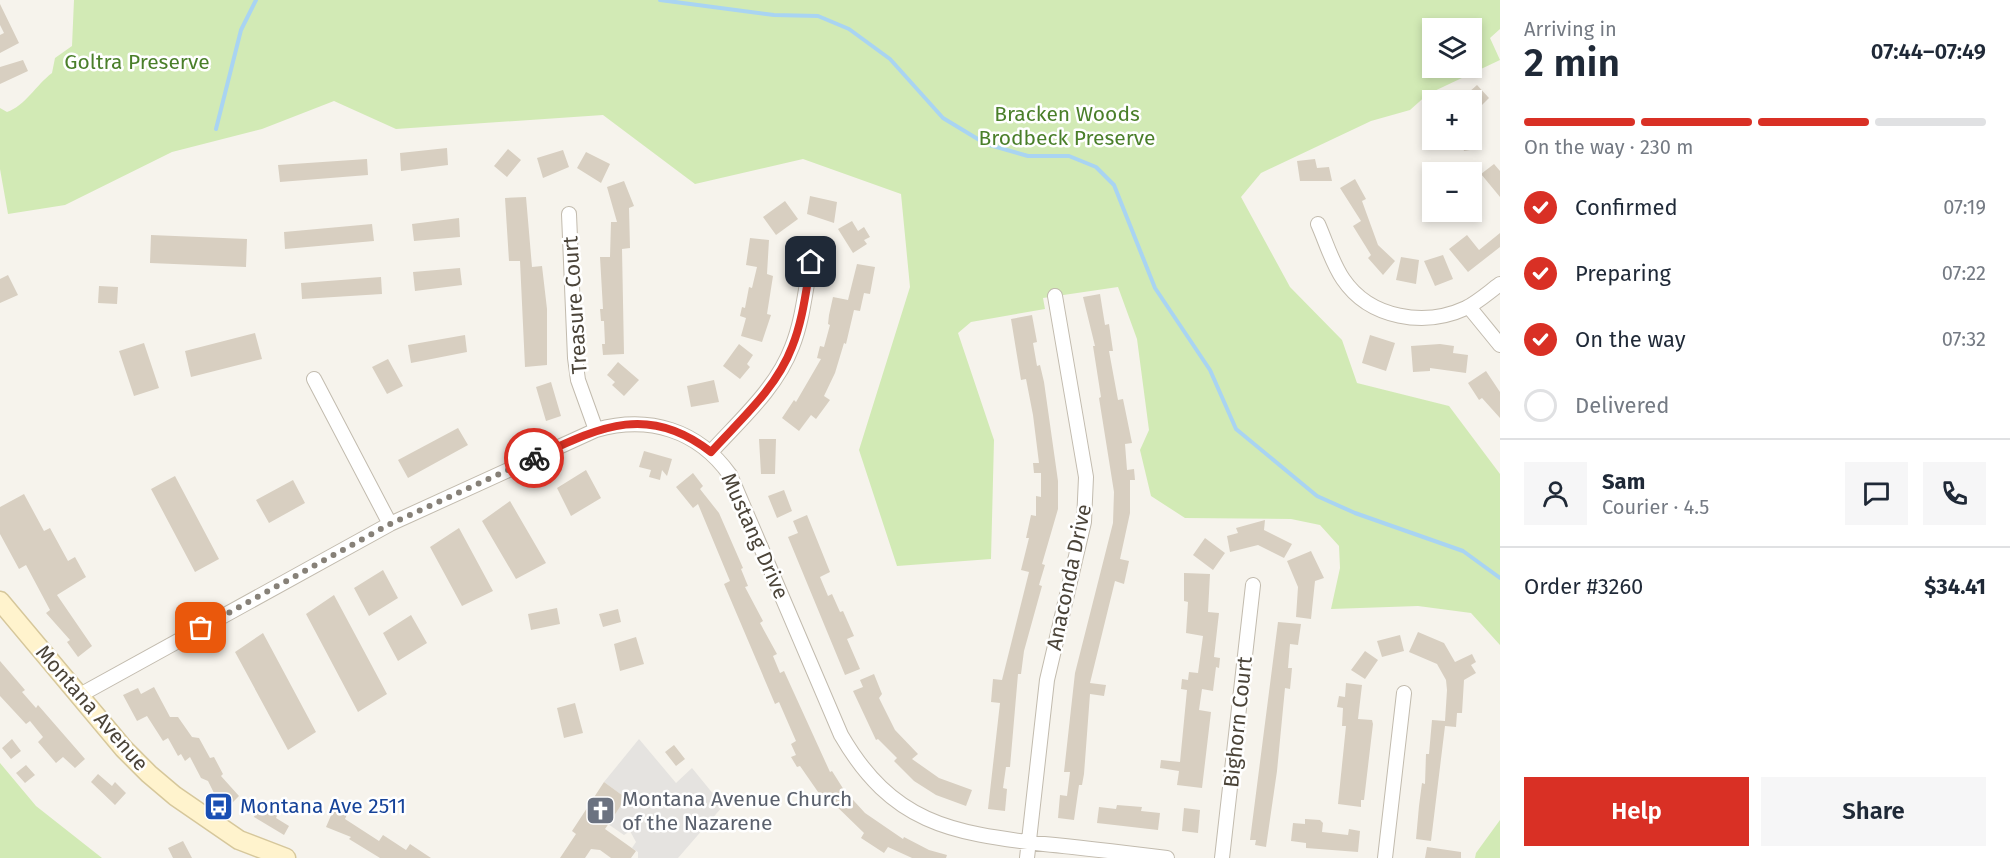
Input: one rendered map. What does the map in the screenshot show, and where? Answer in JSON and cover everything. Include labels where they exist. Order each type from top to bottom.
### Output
[{"type":"street","name":"Treasure Court","points":[[569,214],[575,358],[579,380],[596,430]]},
{"type":"street","points":[[1318,225],[1344,280],[1376,308],[1398,316],[1438,318],[1469,307],[1500,284]]},
{"type":"street","points":[[711,452],[763,395],[786,362],[798,330],[811,262]]},
{"type":"street","name":"Anaconda Drive","points":[[1027,858],[1047,680],[1084,522],[1087,500],[1086,477],[1055,296]]},
{"type":"street","points":[[1469,307],[1500,345]]},
{"type":"street","points":[[314,379],[390,524]]},
{"type":"street","name":"Mustang Drive","points":[[80,695],[390,524],[596,430],[630,423],[665,427],[697,441],[711,452],[730,476],[841,735],[866,772],[899,803],[938,825],[969,834],[1167,858]]},
{"type":"street","name":"Bighorn Court","points":[[1222,858],[1253,585]]},
{"type":"street","name":"Montana Avenue","points":[[0,601],[124,750],[175,796],[239,840],[286,858]]},
{"type":"street","points":[[1385,858],[1404,693]]},
{"type":"green space","points":[[74,0],[1500,0],[1500,29],[1490,38],[1500,60],[1482,68],[1482,18],[1422,18],[1422,78],[1462,78],[1436,90],[1422,90],[1422,99],[1410,110],[1371,121],[1261,173],[1241,197],[1290,287],[1342,340],[1357,383],[1449,406],[1500,474],[1500,645],[1471,613],[1418,606],[1331,609],[1340,568],[1339,546],[1320,525],[1291,519],[1185,518],[1151,496],[1140,450],[1149,430],[1137,339],[1118,287],[1043,298],[1045,309],[971,322],[958,333],[994,440],[991,559],[897,566],[859,450],[910,287],[901,194],[803,159],[695,184],[603,115],[396,129],[334,101],[262,129],[172,152],[65,205],[8,214],[0,169],[0,108],[7,112],[25,100],[52,73],[55,58],[72,46]]},
{"type":"green space","points":[[0,763],[36,806],[102,858],[0,858]]},
{"type":"green space","points":[[1500,820],[1500,858],[1475,858],[1476,853]]},
{"type":"shaded area","points":[[639,739],[676,783],[692,768],[723,806],[678,858],[638,858],[638,852],[632,848],[636,842],[630,831],[624,835],[608,824],[626,798],[604,782]]},
{"type":"building","points":[[0,4],[19,43],[0,53],[0,35],[4,33],[0,25]]},
{"type":"building","points":[[23,60],[28,71],[0,84],[0,67]]},
{"type":"building","points":[[1477,85],[1482,90],[1471,90]]},
{"type":"building","points":[[1482,90],[1489,98],[1482,105]]},
{"type":"building","points":[[447,148],[448,165],[401,171],[400,153]]},
{"type":"building","points":[[508,149],[521,160],[507,177],[494,166]]},
{"type":"building","points":[[563,150],[569,167],[543,178],[537,158]]},
{"type":"building","points":[[586,152],[610,164],[601,183],[577,168]]},
{"type":"building","points":[[367,159],[368,175],[280,182],[278,165]]},
{"type":"building","points":[[1315,159],[1317,168],[1329,167],[1332,181],[1300,181],[1297,161]]},
{"type":"building","points":[[1494,164],[1500,171],[1500,197],[1482,175]]},
{"type":"building","points":[[1355,179],[1366,199],[1362,201],[1378,245],[1395,261],[1383,275],[1368,258],[1371,255],[1353,226],[1361,221],[1340,188]]},
{"type":"building","points":[[624,181],[634,206],[629,208],[630,248],[622,249],[624,354],[603,355],[602,344],[605,344],[604,321],[601,321],[600,309],[603,309],[600,257],[610,257],[611,222],[617,222],[607,187]]},
{"type":"building","points":[[810,196],[837,202],[834,223],[807,214]]},
{"type":"building","points":[[526,197],[532,267],[542,266],[547,309],[547,365],[525,367],[520,261],[509,261],[505,198]]},
{"type":"building","points":[[785,201],[798,219],[776,235],[763,217]]},
{"type":"building","points":[[459,218],[460,237],[414,241],[412,224]]},
{"type":"building","points":[[852,221],[858,231],[864,227],[870,237],[864,240],[867,244],[853,253],[838,229]]},
{"type":"building","points":[[372,224],[374,241],[285,249],[284,232]]},
{"type":"building","points":[[1500,233],[1500,247],[1468,272],[1449,249],[1467,235],[1479,250]]},
{"type":"building","points":[[151,235],[247,239],[246,267],[150,263]]},
{"type":"building","points":[[750,238],[769,240],[767,274],[773,276],[767,314],[771,315],[762,342],[741,336],[746,318],[740,316],[742,307],[745,308],[749,287],[752,288],[757,267],[746,265]]},
{"type":"building","points":[[1443,255],[1453,279],[1435,286],[1424,261]]},
{"type":"building","points":[[1401,257],[1419,260],[1416,284],[1396,280]]},
{"type":"building","points":[[857,264],[875,267],[870,294],[864,293],[860,311],[854,310],[846,344],[844,343],[835,373],[824,396],[830,400],[816,419],[811,415],[799,431],[782,418],[794,400],[796,402],[821,359],[817,358],[820,346],[824,347],[830,325],[828,324],[833,297],[848,300]]},
{"type":"building","points":[[460,268],[462,285],[415,291],[413,272]]},
{"type":"building","points":[[8,275],[18,295],[0,303],[0,279]]},
{"type":"building","points":[[381,277],[382,294],[302,299],[301,283]]},
{"type":"building","points":[[99,286],[118,287],[117,304],[98,303]]},
{"type":"building","points":[[1100,294],[1105,325],[1109,324],[1113,351],[1109,351],[1118,400],[1123,399],[1132,443],[1125,444],[1127,470],[1134,469],[1135,480],[1130,480],[1130,513],[1120,559],[1129,561],[1124,584],[1115,581],[1090,683],[1106,685],[1104,696],[1090,694],[1084,774],[1082,785],[1079,785],[1074,820],[1058,818],[1060,795],[1067,796],[1070,772],[1064,772],[1075,673],[1113,523],[1114,492],[1099,398],[1101,397],[1093,346],[1095,346],[1083,297]]},
{"type":"building","points":[[1032,315],[1037,342],[1033,343],[1037,366],[1040,365],[1044,382],[1058,481],[1058,509],[1042,564],[1045,565],[1039,585],[1042,586],[1024,651],[1021,674],[1018,674],[1010,767],[1006,767],[1003,788],[1007,789],[1005,811],[988,809],[1000,703],[991,702],[993,679],[1002,680],[1029,572],[1021,570],[1029,538],[1026,538],[1031,515],[1036,516],[1036,496],[1041,497],[1041,473],[1034,473],[1033,463],[1039,463],[1033,415],[1026,379],[1021,380],[1011,319]]},
{"type":"building","points":[[255,333],[262,359],[191,377],[185,351]]},
{"type":"building","points":[[465,335],[467,352],[411,363],[408,345]]},
{"type":"building","points":[[1370,335],[1395,343],[1386,371],[1362,363]]},
{"type":"building","points":[[144,343],[159,388],[134,396],[119,351]]},
{"type":"building","points":[[739,344],[753,355],[747,364],[750,367],[740,379],[723,366]]},
{"type":"building","points":[[1440,344],[1454,346],[1453,353],[1468,355],[1466,373],[1430,368],[1430,371],[1413,372],[1411,346]]},
{"type":"building","points":[[388,359],[403,386],[387,394],[372,367]]},
{"type":"building","points":[[618,362],[639,380],[624,396],[612,385],[615,382],[607,375]]},
{"type":"building","points":[[1486,371],[1500,392],[1500,418],[1482,398],[1479,400],[1468,383]]},
{"type":"building","points":[[714,380],[719,402],[691,407],[687,386]]},
{"type":"building","points":[[551,382],[561,416],[546,421],[536,387]]},
{"type":"building","points":[[458,428],[468,445],[408,478],[398,460]]},
{"type":"building","points":[[759,439],[776,439],[775,474],[761,474]]},
{"type":"building","points":[[644,451],[672,459],[667,476],[662,470],[660,480],[649,477],[651,470],[639,467]]},
{"type":"building","points":[[586,470],[601,498],[571,516],[557,488]]},
{"type":"building","points":[[693,473],[703,486],[700,489],[719,513],[743,568],[741,569],[748,586],[745,587],[763,621],[760,623],[777,654],[773,656],[780,673],[784,671],[830,772],[832,771],[844,790],[865,813],[903,839],[904,837],[929,850],[947,855],[946,858],[912,858],[888,847],[884,853],[861,838],[864,833],[829,799],[825,802],[800,766],[797,767],[791,757],[796,755],[791,744],[796,741],[779,702],[775,704],[724,584],[730,581],[698,504],[693,508],[676,487]]},
{"type":"building","points":[[175,476],[219,559],[195,572],[151,489]]},
{"type":"building","points":[[293,480],[305,503],[269,523],[256,500]]},
{"type":"building","points":[[784,490],[792,511],[777,518],[768,496]]},
{"type":"building","points":[[24,494],[44,531],[50,528],[68,561],[75,557],[86,577],[57,595],[92,646],[78,657],[67,642],[70,640],[46,613],[50,610],[26,565],[19,569],[0,534],[0,507]]},
{"type":"building","points":[[510,501],[546,563],[516,579],[482,521]]},
{"type":"building","points":[[807,515],[830,572],[820,577],[828,596],[832,594],[840,612],[843,611],[854,636],[847,639],[860,669],[845,675],[788,537],[798,533],[793,521]]},
{"type":"building","points":[[1265,520],[1264,530],[1292,544],[1284,558],[1258,545],[1230,552],[1227,536],[1238,533],[1236,528]]},
{"type":"building","points":[[459,528],[493,591],[462,606],[430,547]]},
{"type":"building","points":[[1205,538],[1225,553],[1213,570],[1193,555]]},
{"type":"building","points":[[1311,551],[1324,578],[1315,581],[1311,619],[1296,617],[1298,587],[1287,561]]},
{"type":"building","points":[[383,570],[398,598],[369,616],[354,588]]},
{"type":"building","points":[[1184,573],[1210,574],[1208,612],[1219,613],[1214,657],[1220,658],[1219,668],[1216,667],[1213,691],[1202,689],[1199,710],[1211,712],[1202,788],[1177,785],[1179,771],[1160,768],[1161,760],[1180,762],[1187,690],[1181,689],[1182,679],[1188,680],[1189,672],[1198,673],[1203,636],[1186,633],[1188,602],[1184,601]]},
{"type":"building","points":[[334,595],[387,694],[358,712],[306,614]]},
{"type":"building","points":[[557,608],[560,624],[531,630],[528,614]]},
{"type":"building","points":[[618,609],[621,622],[603,627],[599,614]]},
{"type":"building","points":[[411,615],[427,643],[398,661],[383,633]]},
{"type":"building","points":[[1278,622],[1301,624],[1298,645],[1290,644],[1288,668],[1292,668],[1290,689],[1285,688],[1277,771],[1266,847],[1255,845],[1256,840],[1250,840]]},
{"type":"building","points":[[1418,632],[1444,643],[1455,662],[1472,654],[1476,662],[1471,665],[1476,673],[1464,680],[1462,713],[1457,713],[1456,727],[1445,726],[1431,841],[1416,839],[1419,806],[1422,783],[1425,784],[1426,754],[1429,754],[1432,720],[1445,721],[1447,690],[1446,680],[1437,664],[1409,652]]},
{"type":"building","points":[[263,633],[316,732],[288,750],[235,652]]},
{"type":"building","points":[[1400,635],[1404,651],[1382,657],[1377,641]]},
{"type":"building","points":[[636,637],[644,664],[620,671],[614,644]]},
{"type":"building","points":[[1365,651],[1378,660],[1365,679],[1351,670]]},
{"type":"building","points":[[0,661],[25,690],[22,692],[36,708],[38,705],[85,759],[75,768],[63,757],[56,763],[38,742],[43,737],[30,721],[26,724],[0,696]]},
{"type":"building","points":[[874,674],[882,694],[879,698],[895,730],[918,754],[912,759],[939,778],[972,790],[966,806],[936,795],[914,781],[894,761],[897,758],[878,739],[876,740],[853,691],[863,687],[860,680]]},
{"type":"building","points":[[1346,683],[1362,685],[1358,719],[1372,720],[1373,724],[1364,800],[1361,800],[1361,807],[1338,804],[1346,726],[1342,726],[1343,708],[1337,707],[1339,696],[1345,697]]},
{"type":"building","points":[[154,687],[170,717],[178,717],[192,737],[199,738],[210,758],[214,757],[223,774],[221,776],[239,796],[228,807],[214,793],[208,781],[201,778],[190,757],[185,761],[181,754],[178,756],[168,738],[163,741],[147,716],[137,721],[123,695],[138,688],[141,694]]},
{"type":"building","points":[[575,703],[583,733],[564,738],[557,708]]},
{"type":"building","points":[[12,739],[21,751],[11,759],[2,748]]},
{"type":"building","points":[[674,745],[685,759],[676,766],[665,752]]},
{"type":"building","points":[[26,765],[35,775],[25,783],[16,773]]},
{"type":"building","points":[[98,774],[112,786],[115,782],[126,793],[115,805],[91,782]]},
{"type":"building","name":"Montana Avenue Church of the Nazarene","points":[[604,782],[626,798],[605,829],[636,851],[631,858],[611,858],[600,850],[591,849],[585,858],[560,858],[576,834],[572,831]]},
{"type":"building","points":[[260,803],[279,811],[276,818],[289,826],[284,835],[254,817]]},
{"type":"building","points":[[336,804],[349,810],[345,819],[379,841],[383,835],[406,850],[410,844],[431,858],[380,858],[349,839],[351,837],[326,827]]},
{"type":"building","points":[[1117,805],[1142,807],[1141,811],[1160,813],[1158,830],[1097,823],[1099,807],[1116,809]]},
{"type":"building","points":[[1184,808],[1200,810],[1198,833],[1182,831]]},
{"type":"building","points":[[1305,819],[1320,820],[1323,823],[1322,832],[1348,835],[1349,829],[1360,831],[1358,852],[1306,848],[1306,843],[1291,841],[1293,823],[1305,824]]},
{"type":"building","points":[[183,841],[192,858],[173,858],[168,848]]},
{"type":"building","points":[[1427,847],[1461,852],[1461,858],[1425,858]]},
{"type":"waterway","points":[[216,129],[241,30],[256,0]]},
{"type":"waterway","points":[[660,0],[774,15],[818,16],[849,29],[890,59],[943,118],[986,144],[1028,156],[1069,156],[1096,167],[1114,185],[1155,288],[1210,370],[1236,429],[1317,496],[1355,513],[1463,551],[1500,578]]},
{"type":"way so far","points":[[201,628],[390,524],[534,458]]},
{"type":"place","name":"Montana Ave 2511","points":[[219,806]]},
{"type":"place","name":"Montana Avenue Church of the Nazarene","points":[[601,811]]},
{"type":"route","points":[[534,458],[596,430],[630,423],[648,423],[665,427],[697,441],[711,452],[774,382],[786,362],[798,330],[811,262]]},
{"type":"park label","name":"Goltra Preserve","points":[[137,62]]},
{"type":"park label","name":"Bracken Woods Brodbeck Preserve","points":[[1067,126]]}]
